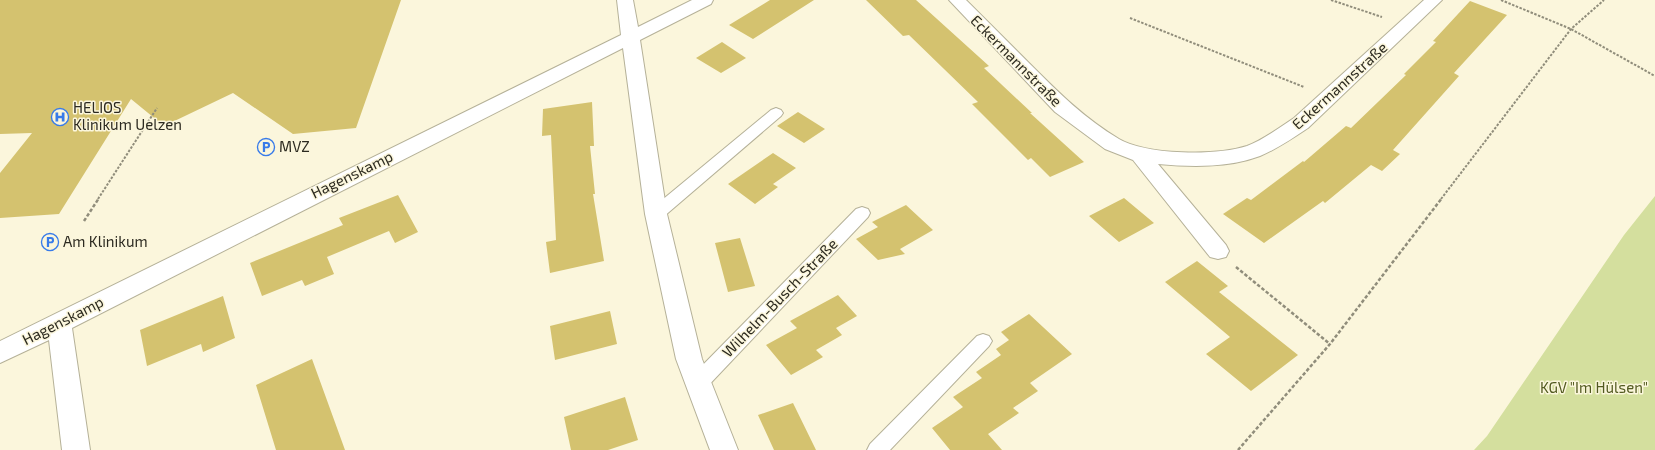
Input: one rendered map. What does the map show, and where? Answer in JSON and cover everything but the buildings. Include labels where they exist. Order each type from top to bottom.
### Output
[{"type":"street","points":[[625,0],[656,214],[689,359],[724,450]]},
{"type":"street","name":"Hagenskamp","points":[[0,353],[285,208],[705,0]]},
{"type":"street","name":"Eckermannstraße","points":[[957,0],[1062,108],[1112,144],[1140,155],[1184,159],[1226,157],[1253,150],[1278,138],[1301,122],[1434,0]]},
{"type":"street","name":"Eckermannstraße","points":[[1140,155],[1218,251]]},
{"type":"street","points":[[59,324],[76,450]]},
{"type":"lane","points":[[656,214],[776,113]]},
{"type":"lane","name":"Wilhelm-Busch-Straße","points":[[698,383],[862,213]]},
{"type":"lane","points":[[877,450],[983,340]]},
{"type":"path","points":[[1331,0],[1406,26]]},
{"type":"path","points":[[1500,0],[1571,29],[1655,76]]},
{"type":"path","points":[[1238,450],[1330,344],[1571,29],[1604,0]]},
{"type":"path","points":[[1130,18],[1329,97]]},
{"type":"path","points":[[84,222],[157,108]]},
{"type":"path","points":[[1218,251],[1330,344]]},
{"type":"green space","name":"KGV \"Im Hülsen\"","points":[[1655,196],[1655,450],[1474,450],[1487,436],[1624,235]]},
{"type":"place","name":"HELIOS Klinikum Uelzen","points":[[60,117]]},
{"type":"place","name":"MVZ","points":[[266,147]]},
{"type":"place","name":"Am Klinikum","points":[[50,242]]}]
